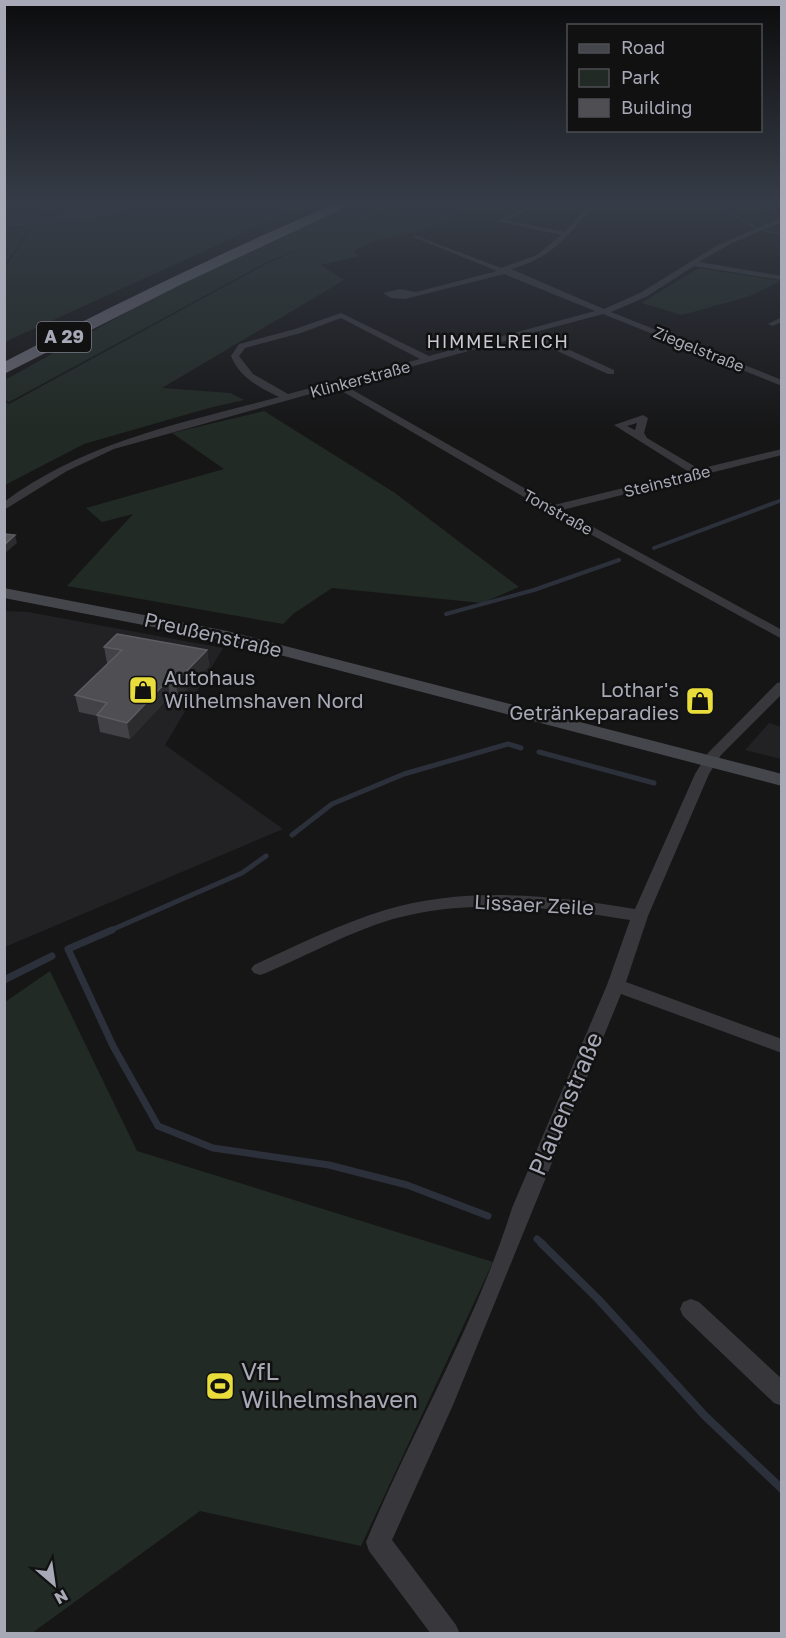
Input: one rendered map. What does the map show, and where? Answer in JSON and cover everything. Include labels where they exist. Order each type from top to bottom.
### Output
[{"type":"highway","name":"A 29","points":[[4,359],[167,277]]},
{"type":"highway","name":"A 29","points":[[4,369],[183,277]]},
{"type":"main road","name":"Preußenstraße","points":[[4,595],[227,636],[782,780]]},
{"type":"street","points":[[416,294],[478,277]]},
{"type":"street","name":"Ziegelstraße","points":[[524,277],[782,383]]},
{"type":"street","name":"Klinkerstraße","points":[[4,507],[32,485],[86,455],[160,432],[606,311],[646,294],[671,277]]},
{"type":"street","points":[[288,398],[245,373],[237,365],[235,356],[242,346],[298,331],[341,315],[430,360]]},
{"type":"street","points":[[772,324],[782,319]]},
{"type":"street","points":[[527,333],[611,372]]},
{"type":"street","name":"Tonstraße","points":[[338,385],[552,509],[782,635]]},
{"type":"street","points":[[644,440],[698,473]]},
{"type":"street","name":"Steinstraße","points":[[552,509],[782,452]]},
{"type":"street","name":"Plauenstraße","points":[[447,1634],[378,1542],[447,1395],[513,1239],[522,1208],[616,985],[640,916],[684,811],[709,762],[763,703],[782,686]]},
{"type":"street","name":"Lissaer Zeile","points":[[260,969],[346,930],[407,910],[479,899],[574,904],[640,916]]},
{"type":"street","points":[[616,985],[782,1046]]},
{"type":"street","points":[[691,1309],[782,1395]]},
{"type":"shaded area","points":[[4,611],[28,612],[223,648],[165,745],[283,829],[5,947]]},
{"type":"shaded area","points":[[769,723],[781,727],[781,759],[745,750]]},
{"type":"green space","points":[[5,277],[146,277],[5,342]]},
{"type":"green space","points":[[195,277],[239,277],[9,402],[5,400],[5,380],[154,297]]},
{"type":"green space","points":[[241,277],[340,277],[344,280],[162,388],[230,393],[244,400],[84,444],[5,485],[5,402],[9,404]]},
{"type":"green space","points":[[683,277],[759,277],[781,281],[747,297],[682,315],[641,303]]},
{"type":"green space","points":[[264,411],[395,493],[519,587],[482,603],[332,588],[293,614],[283,624],[67,586],[133,514],[102,522],[86,508],[224,469],[172,433]]},
{"type":"green space","name":"VfL Wilhelmshaven","points":[[50,971],[137,1151],[493,1262],[361,1546],[200,1511],[32,1633],[5,1633],[5,1002]]},
{"type":"building","points":[[4,534],[15,535],[4,545]]},
{"type":"building","name":"Autohaus Wilhelmshaven Nord","points":[[117,634],[207,650],[176,682],[168,680],[127,723],[97,715],[107,703],[75,695],[122,650],[104,647]]},
{"type":"waterway","points":[[654,548],[782,500]]},
{"type":"waterway","points":[[446,614],[534,590],[619,560]]},
{"type":"waterway","points":[[292,835],[332,804],[404,774],[508,744],[521,748]]},
{"type":"waterway","points":[[539,752],[654,783]]},
{"type":"waterway","points":[[109,931],[242,873],[266,856]]},
{"type":"waterway","points":[[112,930],[68,949],[113,1046],[158,1126],[213,1148],[329,1165],[407,1185],[488,1216]]},
{"type":"waterway","points":[[4,980],[52,956]]},
{"type":"waterway","points":[[537,1239],[543,1244]]},
{"type":"waterway","points":[[541,1243],[598,1299],[705,1416],[782,1489]]},
{"type":"place","name":"Autohaus Wilhelmshaven Nord","points":[[143,690]]},
{"type":"place","name":"Lothar's Getränkeparadies","points":[[700,701]]},
{"type":"place","name":"VfL Wilhelmshaven","points":[[220,1386]]},
{"type":"district","name":"HIMMELREICH","points":[[498,342]]}]
